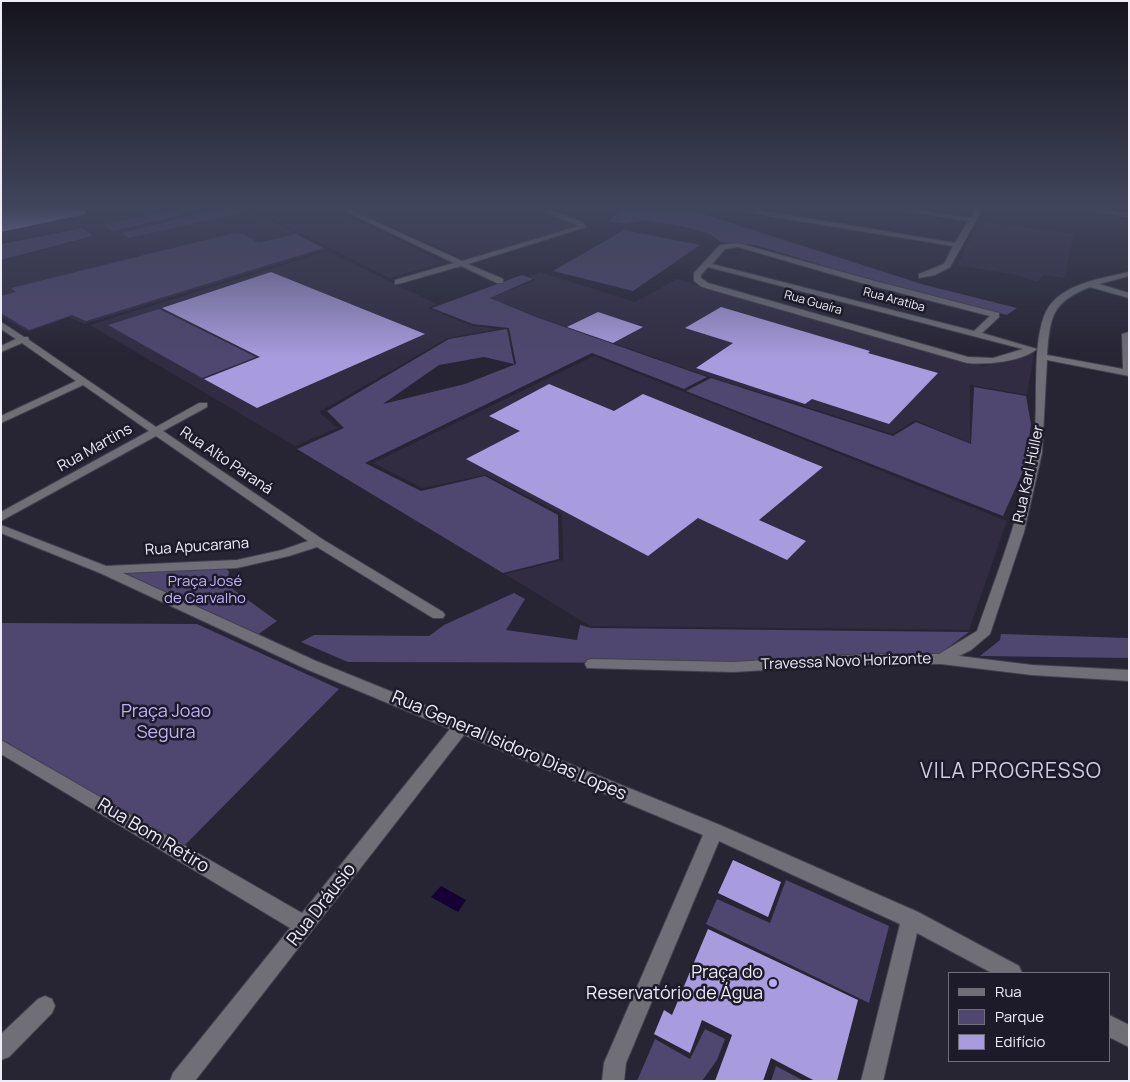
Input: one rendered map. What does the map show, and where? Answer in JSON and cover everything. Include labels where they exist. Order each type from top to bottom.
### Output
[{"type":"street","points":[[452,258],[500,281]]},
{"type":"street","points":[[398,282],[477,258]]},
{"type":"street","name":"Rua Guaíra","points":[[713,258],[697,275],[696,279],[705,285],[982,363],[996,362],[1032,350]]},
{"type":"street","name":"Rua Guaíra","points":[[786,258],[996,315],[975,334]]},
{"type":"street","points":[[922,276],[932,274],[947,264],[950,258]]},
{"type":"street","name":"Rua Aratiba","points":[[708,265],[975,334],[1044,355],[1129,373]]},
{"type":"street","points":[[1092,285],[1129,274]]},
{"type":"street","points":[[1092,285],[1129,296]]},
{"type":"street","name":"Rua Karl Hüller","points":[[941,659],[966,646],[983,634],[1024,510],[1033,468],[1040,428],[1047,318],[1052,308],[1060,300],[1092,285]]},
{"type":"street","name":"Rua Alto Paraná","points":[[1,325],[318,542],[438,615]]},
{"type":"street","points":[[1126,334],[1129,373]]},
{"type":"street","points":[[1,349],[25,340]]},
{"type":"street","points":[[1,420],[84,381]]},
{"type":"street","name":"Rua Martins","points":[[1,518],[203,406]]},
{"type":"street","name":"Rua General Isidoro Dias Lopes","points":[[1,528],[105,570],[311,665],[714,831],[911,918],[1010,972]]},
{"type":"street","name":"Rua Apucarana","points":[[105,570],[237,564],[318,542]]},
{"type":"street","name":"Travessa Novo Horizonte","points":[[592,664],[733,667],[867,658],[941,659],[1032,670],[1129,676]]},
{"type":"street","name":"Rua Dráusio","points":[[181,1081],[461,727]]},
{"type":"street","name":"Rua Bom Retiro","points":[[1,746],[305,926]]},
{"type":"street","points":[[613,1081],[615,1063],[714,831]]},
{"type":"street","points":[[872,1081],[911,918]]},
{"type":"street","points":[[1,1049],[45,1006]]},
{"type":"street","points":[[1110,1026],[1129,1036]]},
{"type":"shaded area","points":[[11,258],[297,258],[84,324],[70,317],[28,332],[1,316],[1,261]]},
{"type":"shaded area","points":[[303,258],[342,258],[436,304],[428,308],[469,325],[498,329],[448,338],[319,412],[337,428],[295,446],[90,325]]},
{"type":"shaded area","points":[[351,258],[435,258],[442,262],[390,278]]},
{"type":"shaded area","points":[[960,258],[1068,258],[1064,278],[1043,275],[1037,282],[1016,275],[957,265]]},
{"type":"shaded area","points":[[540,272],[635,302],[677,279],[983,366],[1034,353],[1027,395],[970,385],[970,443],[915,420],[893,434],[710,377],[538,317],[490,298],[535,280],[529,277]]},
{"type":"shaded area","points":[[594,356],[1007,521],[969,630],[590,626],[505,574],[563,560],[562,514],[486,475],[422,488],[373,463]]},
{"type":"shaded area","points":[[441,886],[466,900],[458,912],[431,897]]},
{"type":"green space","points":[[131,258],[289,258],[86,321],[72,315],[29,330],[1,313],[1,296],[16,292],[11,288]]},
{"type":"green space","points":[[575,258],[680,258],[633,291],[553,271]]},
{"type":"green space","points":[[800,258],[842,258],[925,285],[1017,308],[1007,315]]},
{"type":"green space","points":[[522,275],[533,279],[490,298],[536,317],[707,377],[684,389],[592,353],[365,463],[421,491],[485,476],[558,515],[559,559],[503,573],[297,449],[344,428],[327,411],[449,339],[507,329],[514,364],[484,357],[439,365],[383,404],[465,384],[516,364],[509,328],[473,324],[432,308]]},
{"type":"green space","points":[[159,309],[256,357],[202,378],[108,325]]},
{"type":"green space","points":[[711,378],[893,436],[916,422],[971,444],[974,387],[1026,396],[1031,424],[1025,467],[1003,516],[686,391]]},
{"type":"green space","name":"Praça José de Carvalho","points":[[222,567],[229,571],[227,585],[277,621],[253,638],[116,574]]},
{"type":"green space","points":[[514,593],[525,599],[506,630],[577,640],[580,625],[591,628],[969,632],[938,655],[729,663],[348,662],[301,642],[314,635],[429,636],[444,625]]},
{"type":"green space","name":"Praça Joao Segura","points":[[1,623],[197,624],[339,689],[184,846],[1,739]]},
{"type":"green space","points":[[1001,634],[1129,638],[1129,658],[980,656],[1000,640]]},
{"type":"green space","points":[[786,880],[889,926],[869,1003],[706,924],[717,899],[770,923]]},
{"type":"green space","points":[[705,1029],[725,1039],[717,1060],[702,1081],[637,1081],[655,1039],[690,1059]]},
{"type":"green space","points":[[776,1066],[804,1081],[771,1081]]},
{"type":"building","points":[[271,272],[425,334],[257,408],[204,379],[260,357],[162,308]]},
{"type":"building","points":[[721,307],[938,373],[889,424],[812,399],[805,404],[696,368],[733,343],[685,328]]},
{"type":"building","points":[[598,312],[643,327],[613,343],[567,327]]},
{"type":"building","points":[[549,384],[614,411],[643,394],[823,467],[759,520],[806,541],[787,560],[698,518],[648,556],[466,459],[520,431],[489,416]]},
{"type":"building","points":[[733,860],[781,882],[768,917],[718,893]]},
{"type":"building","points":[[708,929],[858,1000],[837,1081],[815,1081],[771,1058],[763,1081],[715,1081],[732,1035],[702,1020],[690,1053],[654,1034],[664,1010],[672,1015]]},
{"type":"place","name":"Praça do Reservatório de Água","points":[[773,983]]},
{"type":"district","name":"VILA PROGRESSO","points":[[1011,772]]}]
